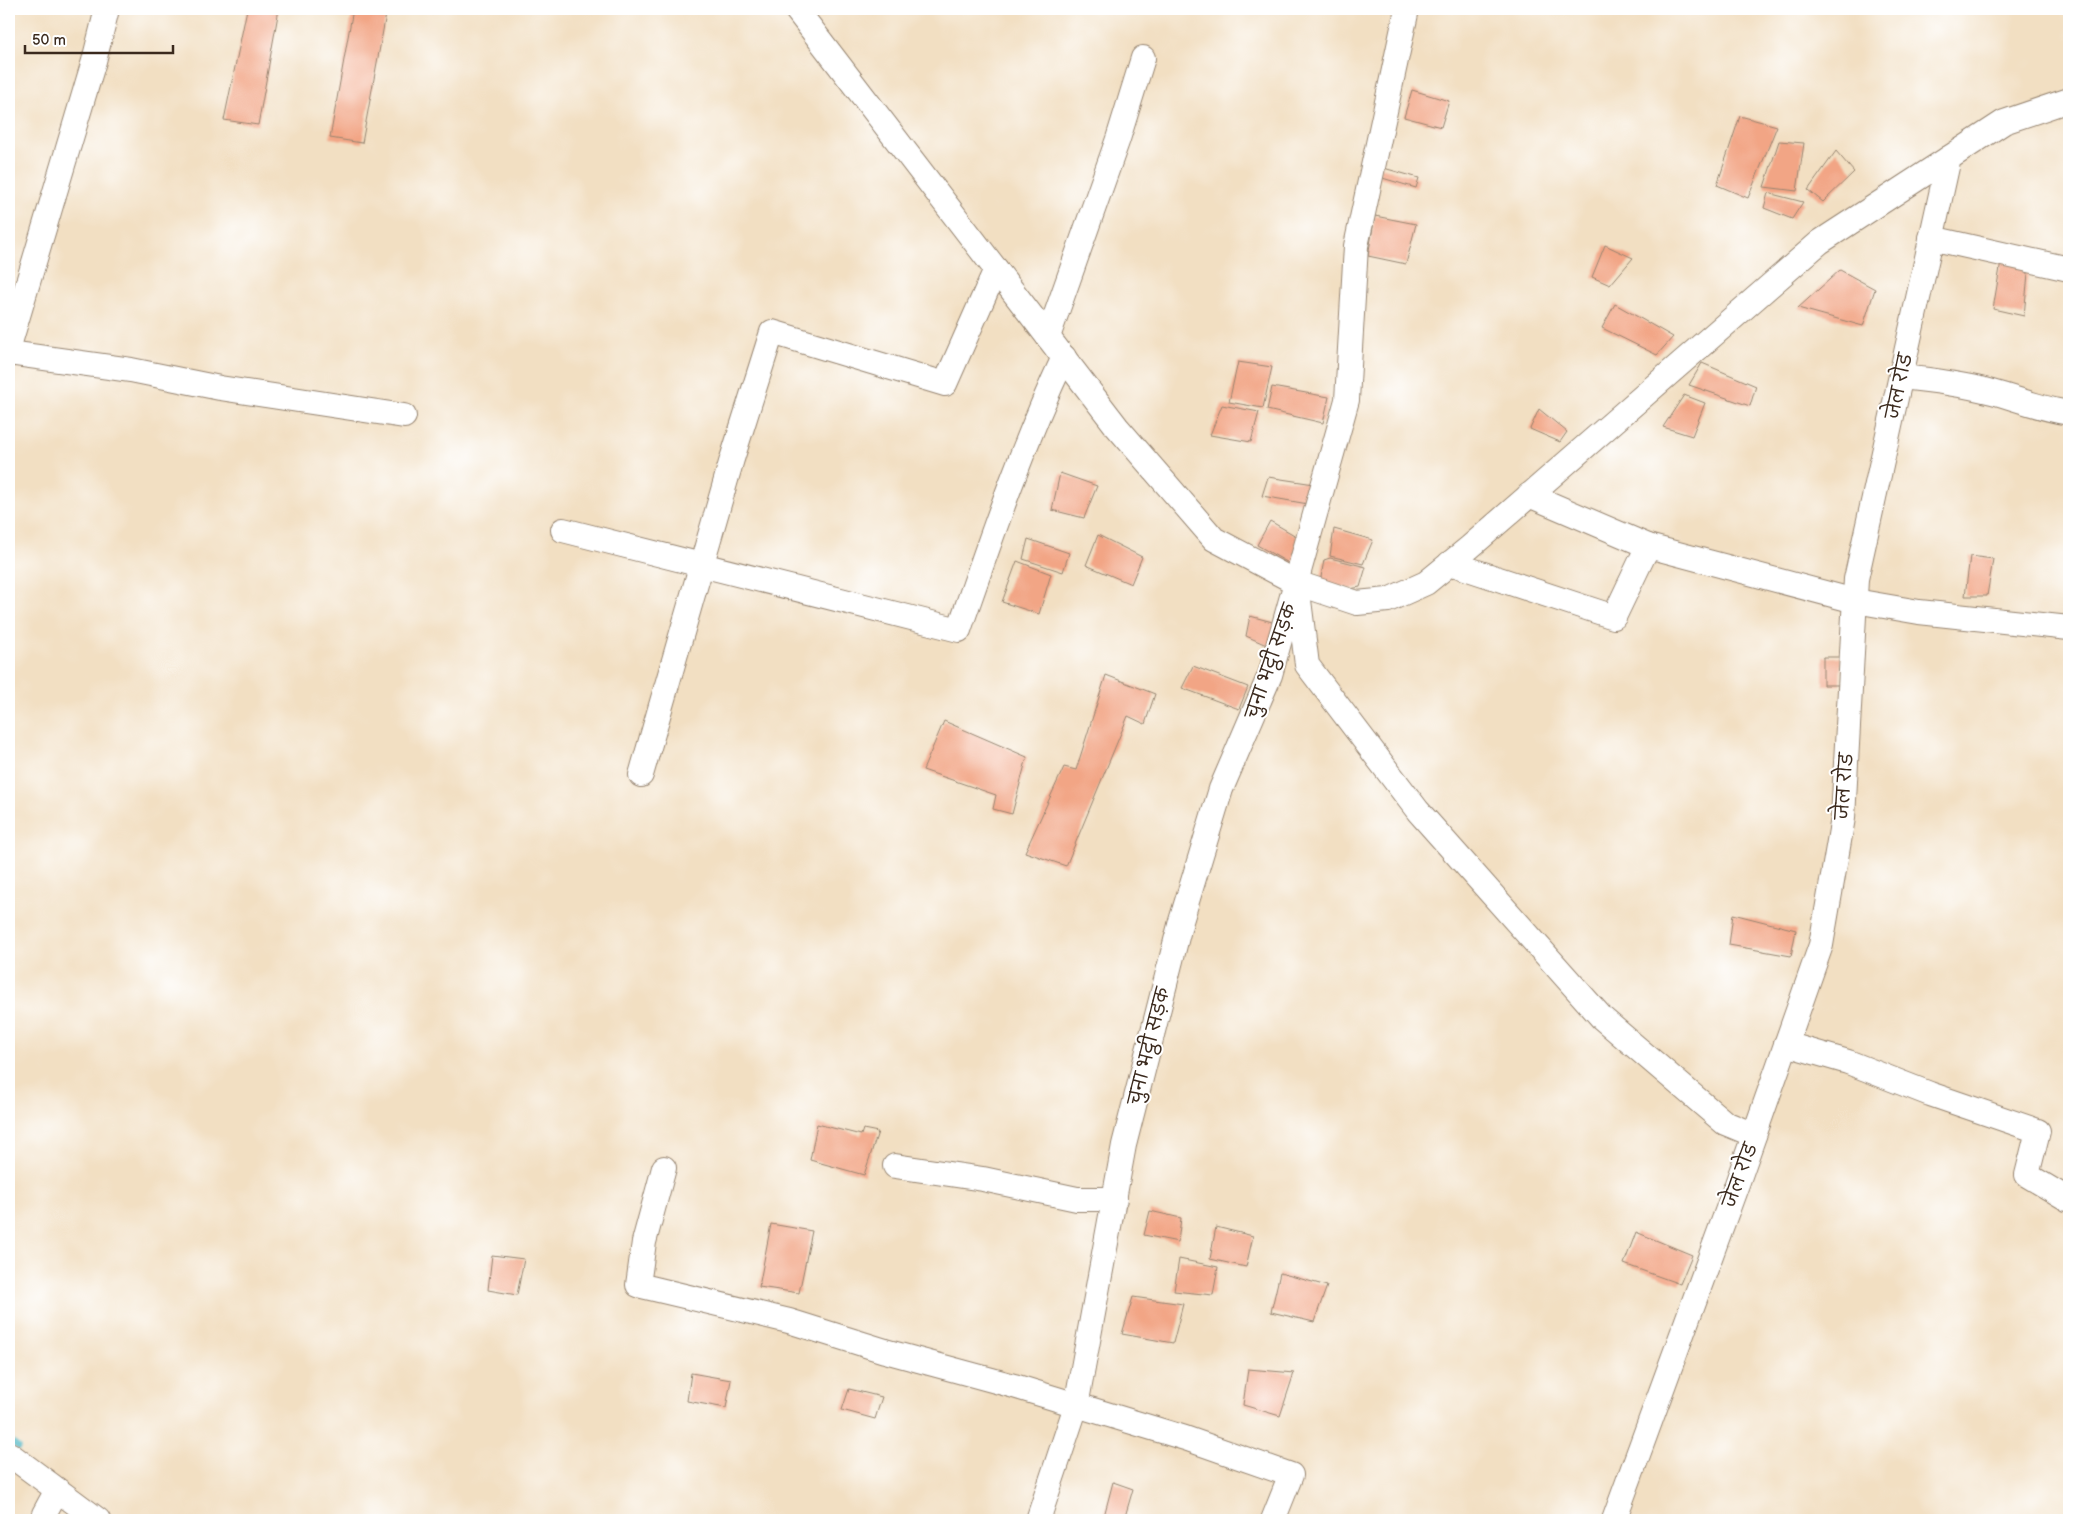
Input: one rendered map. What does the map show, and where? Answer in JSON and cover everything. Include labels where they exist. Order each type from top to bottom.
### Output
[{"type":"street","points":[[9,346],[91,70],[107,9]]},
{"type":"street","name":"चुना भट्ठी सड़क","points":[[1038,1520],[1076,1406],[1124,1146],[1181,921],[1221,789],[1270,675],[1347,400],[1356,246],[1407,9]]},
{"type":"street","points":[[800,10],[1117,427],[1214,539],[1297,583],[1357,603],[1388,600],[1426,583],[1820,242],[2004,122],[2069,100]]},
{"type":"street","points":[[1048,337],[1118,139],[1143,58]]},
{"type":"street","name":"जेल रोड","points":[[1614,1520],[1754,1136],[1821,944],[1843,818],[1856,579],[1949,158]]},
{"type":"street","points":[[1931,238],[2069,269]]},
{"type":"street","points":[[641,775],[732,460],[772,332],[945,384],[996,269]]},
{"type":"street","points":[[9,353],[131,370],[228,390],[404,416]]},
{"type":"street","points":[[563,530],[959,630],[1004,499],[1043,402],[1064,357]]},
{"type":"street","points":[[1901,376],[1990,391],[2051,410],[2069,413]]},
{"type":"street","points":[[1529,495],[1648,546],[1855,601],[1919,612],[2069,628]]},
{"type":"street","points":[[1450,563],[1614,617],[1648,546]]},
{"type":"street","points":[[1297,583],[1307,665],[1418,811],[1602,1018],[1725,1123],[1754,1136]]},
{"type":"street","points":[[1786,1044],[1848,1062],[1930,1094],[2038,1131],[2027,1175],[2069,1200]]},
{"type":"street","points":[[895,1166],[983,1179],[1077,1199],[1115,1199]]},
{"type":"street","points":[[664,1168],[644,1242],[638,1285],[789,1321],[884,1351],[1014,1386],[1185,1438],[1291,1475],[1272,1520]]},
{"type":"street","points":[[9,1454],[98,1520]]},
{"type":"street","points":[[43,1520],[44,1514],[57,1490]]},
{"type":"building","points":[[247,9],[279,9],[258,125],[224,120]]},
{"type":"building","points":[[353,9],[387,9],[362,143],[330,138]]},
{"type":"building","points":[[1412,90],[1449,101],[1441,127],[1404,117]]},
{"type":"building","points":[[1740,116],[1777,126],[1748,198],[1717,185]]},
{"type":"building","points":[[1779,141],[1804,143],[1797,191],[1764,187]]},
{"type":"building","points":[[1836,151],[1854,172],[1823,202],[1808,190]]},
{"type":"building","points":[[1380,167],[1419,178],[1416,188],[1379,177]]},
{"type":"building","points":[[1768,193],[1803,202],[1792,219],[1764,208]]},
{"type":"building","points":[[1375,216],[1416,224],[1406,264],[1368,256]]},
{"type":"building","points":[[1605,245],[1633,258],[1610,285],[1592,277]]},
{"type":"building","points":[[2002,256],[2029,262],[2024,316],[1993,309]]},
{"type":"building","points":[[1840,270],[1875,289],[1863,326],[1798,308]]},
{"type":"building","points":[[1615,304],[1673,337],[1657,355],[1602,328]]},
{"type":"building","points":[[1238,362],[1272,367],[1263,408],[1229,402]]},
{"type":"building","points":[[1702,363],[1756,386],[1750,406],[1689,385]]},
{"type":"building","points":[[1272,387],[1329,397],[1323,423],[1267,410]]},
{"type":"building","points":[[1684,395],[1705,403],[1692,436],[1663,427]]},
{"type":"building","points":[[1222,405],[1259,412],[1251,442],[1210,435]]},
{"type":"building","points":[[1539,409],[1567,432],[1560,442],[1530,429]]},
{"type":"building","points":[[1060,473],[1097,486],[1084,518],[1052,510]]},
{"type":"building","points":[[1268,477],[1314,484],[1308,504],[1262,496]]},
{"type":"building","points":[[1270,521],[1303,540],[1292,565],[1257,545]]},
{"type":"building","points":[[1334,529],[1373,540],[1363,564],[1330,556]]},
{"type":"building","points":[[1098,535],[1142,557],[1131,584],[1086,565]]},
{"type":"building","points":[[1028,539],[1069,553],[1063,572],[1023,559]]},
{"type":"building","points":[[1970,556],[1993,559],[1987,596],[1965,596]]},
{"type":"building","points":[[1330,558],[1366,567],[1360,587],[1350,589],[1320,583],[1324,560]]},
{"type":"building","points":[[1017,561],[1051,574],[1039,614],[1002,602]]},
{"type":"building","points":[[1250,616],[1280,624],[1271,647],[1246,636]]},
{"type":"building","points":[[1823,657],[1841,657],[1840,685],[1823,685]]},
{"type":"building","points":[[1193,666],[1248,687],[1239,709],[1182,688]]},
{"type":"building","points":[[1106,675],[1155,694],[1145,724],[1128,716],[1066,866],[1025,852],[1064,767],[1076,770]]},
{"type":"building","points":[[944,721],[1027,757],[1012,814],[993,809],[996,795],[923,770]]},
{"type":"building","points":[[1733,914],[1796,930],[1791,956],[1729,945]]},
{"type":"building","points":[[817,1124],[861,1135],[863,1129],[878,1132],[864,1175],[810,1160]]},
{"type":"building","points":[[1150,1211],[1181,1218],[1178,1242],[1144,1235]]},
{"type":"building","points":[[771,1224],[812,1231],[799,1293],[759,1287]]},
{"type":"building","points":[[1216,1227],[1253,1236],[1246,1267],[1210,1259]]},
{"type":"building","points":[[1636,1232],[1692,1255],[1680,1284],[1624,1264]]},
{"type":"building","points":[[492,1255],[524,1259],[517,1295],[488,1290]]},
{"type":"building","points":[[1179,1259],[1218,1267],[1213,1295],[1174,1291]]},
{"type":"building","points":[[1280,1273],[1327,1286],[1314,1322],[1271,1312]]},
{"type":"building","points":[[1133,1297],[1183,1304],[1173,1343],[1122,1334]]},
{"type":"building","points":[[1248,1369],[1294,1373],[1280,1416],[1243,1405]]},
{"type":"building","points":[[691,1373],[731,1380],[726,1408],[687,1401]]},
{"type":"building","points":[[849,1389],[882,1397],[875,1419],[842,1410]]},
{"type":"building","points":[[1113,1482],[1133,1489],[1124,1520],[1103,1520]]},
{"type":"waterway","points":[[9,1440],[19,1448]]}]
